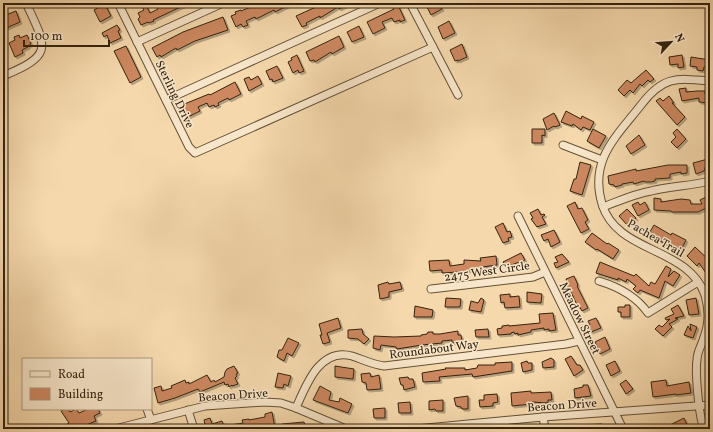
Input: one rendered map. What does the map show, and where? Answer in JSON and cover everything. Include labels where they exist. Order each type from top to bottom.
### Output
[{"type":"street","points":[[3,76],[24,68],[36,59],[42,50],[42,36],[26,3]]},
{"type":"street","name":"Sterling Drive","points":[[118,3],[189,147],[195,153],[433,47]]},
{"type":"street","points":[[138,42],[223,3]]},
{"type":"street","points":[[166,100],[380,3]]},
{"type":"street","points":[[410,3],[458,95]]},
{"type":"street","name":"Pachea Trail","points":[[704,429],[699,406],[696,361],[698,350],[705,336],[708,323],[708,310],[705,295],[698,282],[682,265],[670,257],[632,239],[620,231],[611,222],[603,207],[598,191],[598,174],[602,160],[613,142],[647,97],[659,85],[672,80],[686,79],[710,81]]},
{"type":"street","points":[[562,145],[602,160]]},
{"type":"street","points":[[603,207],[631,196],[652,190],[696,185],[710,181]]},
{"type":"street","name":"Meadow Street","points":[[518,216],[623,429]]},
{"type":"street","name":"2475 West Circle","points":[[431,289],[533,277],[545,272]]},
{"type":"street","points":[[599,281],[625,292],[641,303],[648,313],[698,282]]},
{"type":"street","name":"Roundabout Way","points":[[296,408],[317,367],[324,360],[333,356],[351,356],[372,364],[384,366],[566,344],[579,341]]},
{"type":"street","name":"Beacon Drive","points":[[114,429],[188,410],[218,405],[264,402],[281,403],[346,429]]},
{"type":"street","name":"Beacon Drive","points":[[416,429],[462,427],[542,417],[710,405]]},
{"type":"street","points":[[147,410],[151,420]]},
{"type":"street","points":[[188,410],[194,429]]},
{"type":"street","points":[[542,417],[545,429]]},
{"type":"building","points":[[155,3],[189,3],[153,20],[154,21],[141,25],[138,19],[140,17],[138,13],[144,10],[142,7],[146,5],[150,13],[158,9]]},
{"type":"building","points":[[260,3],[285,3],[287,6],[275,12],[274,10],[256,19],[255,17],[246,21],[248,25],[243,27],[241,24],[236,27],[231,16],[236,14],[235,12]]},
{"type":"building","points":[[320,3],[351,3],[339,9],[338,7],[320,18],[320,16],[306,23],[307,25],[302,27],[296,16],[318,6],[317,5]]},
{"type":"building","points":[[425,3],[439,3],[442,9],[431,15]]},
{"type":"building","points":[[105,4],[111,16],[100,22],[94,10]]},
{"type":"building","points":[[398,5],[405,20],[394,22],[392,18],[382,22],[385,28],[373,34],[367,22],[394,9],[393,8]]},
{"type":"building","points":[[16,11],[20,22],[4,29],[3,16]]},
{"type":"building","points":[[223,17],[228,30],[195,41],[177,50],[176,48],[161,57],[160,55],[157,57],[152,48],[183,32]]},
{"type":"building","points":[[449,21],[455,33],[443,39],[438,27]]},
{"type":"building","points":[[117,25],[120,30],[118,31],[121,38],[110,43],[107,35],[104,37],[102,33]]},
{"type":"building","points":[[359,26],[364,37],[352,42],[347,32]]},
{"type":"building","points":[[19,35],[20,38],[27,35],[31,44],[22,50],[23,53],[15,57],[9,43],[15,40],[14,37]]},
{"type":"building","points":[[339,36],[344,47],[332,54],[331,52],[315,62],[314,60],[310,61],[306,52]]},
{"type":"building","points":[[462,44],[467,57],[455,61],[450,50]]},
{"type":"building","points":[[126,46],[141,77],[130,83],[114,51]]},
{"type":"building","points":[[297,55],[304,71],[299,73],[298,70],[293,73],[288,62],[292,60],[291,58]]},
{"type":"building","points":[[682,55],[684,67],[678,68],[678,64],[670,65],[669,57]]},
{"type":"building","points":[[691,57],[710,60],[710,68],[704,67],[703,71],[697,70],[697,67],[690,66]]},
{"type":"building","points":[[277,66],[283,78],[273,82],[272,79],[270,80],[266,71]]},
{"type":"building","points":[[646,70],[654,79],[650,82],[648,80],[642,86],[640,84],[633,93],[630,90],[624,96],[618,90],[627,80],[631,83]]},
{"type":"building","points":[[258,76],[262,84],[249,91],[244,79],[249,77],[251,80]]},
{"type":"building","points":[[235,82],[241,94],[229,100],[228,98],[218,103],[219,105],[215,107],[214,105],[209,107],[207,103],[198,107],[200,111],[188,117],[182,105],[209,94],[210,95]]},
{"type":"building","points":[[686,88],[686,92],[705,91],[705,94],[710,94],[709,103],[699,102],[699,98],[682,101],[679,89]]},
{"type":"building","points":[[669,96],[674,103],[672,103],[685,117],[677,125],[656,101],[660,98],[663,101]]},
{"type":"building","points":[[566,111],[581,119],[582,116],[594,122],[590,130],[583,127],[581,130],[573,124],[572,126],[561,122]]},
{"type":"building","points":[[554,113],[560,125],[554,126],[547,130],[543,119]]},
{"type":"building","points":[[532,129],[545,129],[545,136],[542,135],[542,143],[532,143]]},
{"type":"building","points":[[593,129],[606,136],[599,148],[587,141]]},
{"type":"building","points":[[677,129],[686,139],[677,148],[671,142],[676,137],[673,133]]},
{"type":"building","points":[[639,135],[645,145],[631,154],[626,146]]},
{"type":"building","points":[[708,159],[704,171],[696,174],[693,163]]},
{"type":"building","points":[[580,162],[591,165],[582,195],[570,191],[574,179],[576,179]]},
{"type":"building","points":[[668,165],[687,165],[687,173],[681,174],[681,172],[670,174],[670,178],[655,179],[655,181],[651,182],[644,181],[634,184],[633,182],[615,187],[614,185],[609,184],[608,176],[636,169],[636,171]]},
{"type":"building","points":[[710,195],[710,206],[698,212],[654,210],[654,198],[661,199],[661,202],[681,199],[690,200],[691,204],[702,204],[700,200]]},
{"type":"building","points":[[575,202],[578,209],[582,208],[588,220],[585,222],[589,229],[581,233],[567,206]]},
{"type":"building","points":[[638,202],[640,205],[645,202],[649,210],[638,216],[632,205]]},
{"type":"building","points":[[538,209],[541,215],[545,215],[542,217],[546,224],[537,227],[531,219],[533,218],[530,213]]},
{"type":"building","points":[[627,209],[636,218],[628,226],[619,216]]},
{"type":"building","points":[[503,223],[507,232],[510,231],[512,237],[508,238],[509,241],[503,243],[495,227]]},
{"type":"building","points":[[654,225],[671,235],[672,233],[686,240],[680,252],[655,238],[653,240],[647,237]]},
{"type":"building","points":[[554,230],[560,242],[551,247],[548,239],[544,241],[541,235]]},
{"type":"building","points":[[592,233],[607,244],[608,243],[619,250],[613,259],[585,242]]},
{"type":"building","points":[[695,247],[710,261],[710,279],[699,263],[697,266],[687,256]]},
{"type":"building","points":[[521,253],[525,260],[506,267],[503,262]]},
{"type":"building","points":[[562,254],[569,262],[556,268],[554,263],[558,262],[555,257]]},
{"type":"building","points":[[496,256],[497,265],[475,268],[475,270],[442,273],[442,270],[430,271],[429,261],[449,260],[450,266],[464,264],[464,260],[481,261],[480,258]]},
{"type":"building","points":[[600,262],[634,276],[636,274],[649,286],[651,282],[655,284],[666,266],[671,269],[668,277],[674,271],[680,275],[673,286],[665,281],[659,298],[640,290],[638,293],[633,289],[636,286],[627,279],[626,282],[618,278],[618,280],[596,273]]},
{"type":"building","points":[[574,276],[578,285],[577,286],[588,308],[582,311],[579,306],[578,307],[570,290],[567,291],[564,285],[568,284],[566,279]]},
{"type":"building","points":[[388,282],[389,284],[400,282],[402,289],[389,292],[389,297],[380,299],[378,285]]},
{"type":"building","points":[[527,292],[542,294],[541,303],[527,302]]},
{"type":"building","points":[[510,294],[510,297],[519,296],[520,307],[505,308],[504,302],[501,303],[500,295]]},
{"type":"building","points":[[446,298],[461,299],[460,307],[445,307]]},
{"type":"building","points":[[481,298],[484,300],[481,312],[469,310],[471,301],[478,303]]},
{"type":"building","points":[[696,298],[699,314],[689,315],[686,300]]},
{"type":"building","points":[[625,305],[630,305],[630,317],[621,317],[621,312],[618,312],[618,307],[625,307]]},
{"type":"building","points":[[678,305],[684,316],[675,318],[678,319],[669,324],[672,327],[663,336],[655,329],[659,325],[662,327],[670,319],[666,320],[665,318],[674,314],[671,309]]},
{"type":"building","points":[[415,306],[433,310],[432,317],[414,317]]},
{"type":"building","points":[[553,313],[556,330],[549,331],[549,329],[544,330],[544,328],[531,330],[531,332],[518,335],[518,333],[515,334],[514,332],[511,334],[498,335],[497,329],[502,328],[502,326],[540,323],[539,314]]},
{"type":"building","points":[[338,318],[341,328],[327,333],[330,342],[323,344],[319,324]]},
{"type":"building","points":[[596,318],[601,328],[591,332],[588,326],[590,325],[588,321]]},
{"type":"building","points":[[690,324],[697,327],[693,338],[684,335],[688,326],[691,331]]},
{"type":"building","points":[[362,329],[363,334],[369,339],[364,344],[358,339],[348,338],[348,330]]},
{"type":"building","points":[[488,329],[489,337],[476,337],[475,330]]},
{"type":"building","points":[[458,331],[458,335],[461,335],[462,342],[452,343],[452,340],[442,341],[442,343],[397,349],[396,347],[381,345],[380,350],[373,348],[374,336],[421,336],[427,334],[428,332],[440,334]]},
{"type":"building","points":[[605,337],[610,349],[600,354],[595,342]]},
{"type":"building","points":[[288,338],[299,343],[292,356],[287,353],[284,361],[277,357],[279,350],[282,350]]},
{"type":"building","points":[[571,356],[577,365],[580,365],[583,370],[574,376],[565,359]]},
{"type":"building","points":[[551,358],[554,360],[554,367],[543,368],[542,362]]},
{"type":"building","points":[[527,361],[528,363],[532,363],[532,370],[523,372],[521,363]]},
{"type":"building","points":[[615,361],[620,371],[611,376],[606,365]]},
{"type":"building","points":[[512,362],[512,371],[473,377],[472,374],[439,377],[440,381],[423,382],[422,373],[446,369],[445,368],[465,368],[465,370],[477,368],[478,365],[495,365],[495,363]]},
{"type":"building","points":[[234,366],[238,373],[236,374],[237,376],[235,378],[238,384],[229,387],[228,384],[225,385],[224,382],[200,392],[198,389],[158,403],[154,388],[161,386],[162,391],[172,388],[171,386],[185,380],[186,383],[189,382],[189,384],[207,375],[211,382],[214,380],[215,382],[224,377],[227,369]]},
{"type":"building","points":[[335,366],[354,369],[353,379],[335,377]]},
{"type":"building","points":[[278,373],[291,376],[288,386],[284,384],[283,388],[275,387]]},
{"type":"building","points":[[370,373],[371,377],[379,375],[381,389],[367,390],[366,383],[362,382],[361,374]]},
{"type":"building","points":[[408,377],[409,379],[413,379],[415,387],[404,390],[399,378]]},
{"type":"building","points":[[626,380],[633,389],[626,394],[620,384]]},
{"type":"building","points":[[666,380],[667,386],[689,382],[691,393],[653,397],[651,382]]},
{"type":"building","points":[[583,385],[588,385],[591,396],[575,398],[574,389],[583,387]]},
{"type":"building","points":[[320,386],[331,392],[329,400],[339,402],[340,398],[352,404],[348,413],[313,400]]},
{"type":"building","points":[[531,391],[531,393],[551,392],[552,400],[548,400],[548,403],[532,402],[532,404],[512,406],[511,393]]},
{"type":"building","points":[[497,394],[498,402],[493,403],[493,406],[480,407],[479,400],[484,400],[484,395]]},
{"type":"building","points":[[468,396],[468,409],[462,409],[461,407],[456,406],[454,398]]},
{"type":"building","points":[[443,400],[443,411],[436,411],[435,409],[429,410],[429,401]]},
{"type":"building","points":[[410,402],[411,413],[399,413],[398,403]]},
{"type":"building","points":[[385,408],[385,418],[374,418],[373,409]]},
{"type":"building","points":[[69,410],[70,412],[77,410],[79,413],[86,410],[98,410],[100,413],[94,416],[96,421],[77,429],[59,429],[69,423],[61,411]]},
{"type":"building","points":[[272,412],[275,428],[268,429],[206,429],[204,420],[210,418],[212,424],[222,421],[224,426],[243,423],[242,420],[265,417],[265,414]]},
{"type":"building","points":[[684,418],[689,429],[672,429],[670,425]]},
{"type":"building","points":[[304,422],[306,429],[283,429],[282,424]]},
{"type":"building","points":[[602,424],[602,429],[578,429],[578,425]]}]
